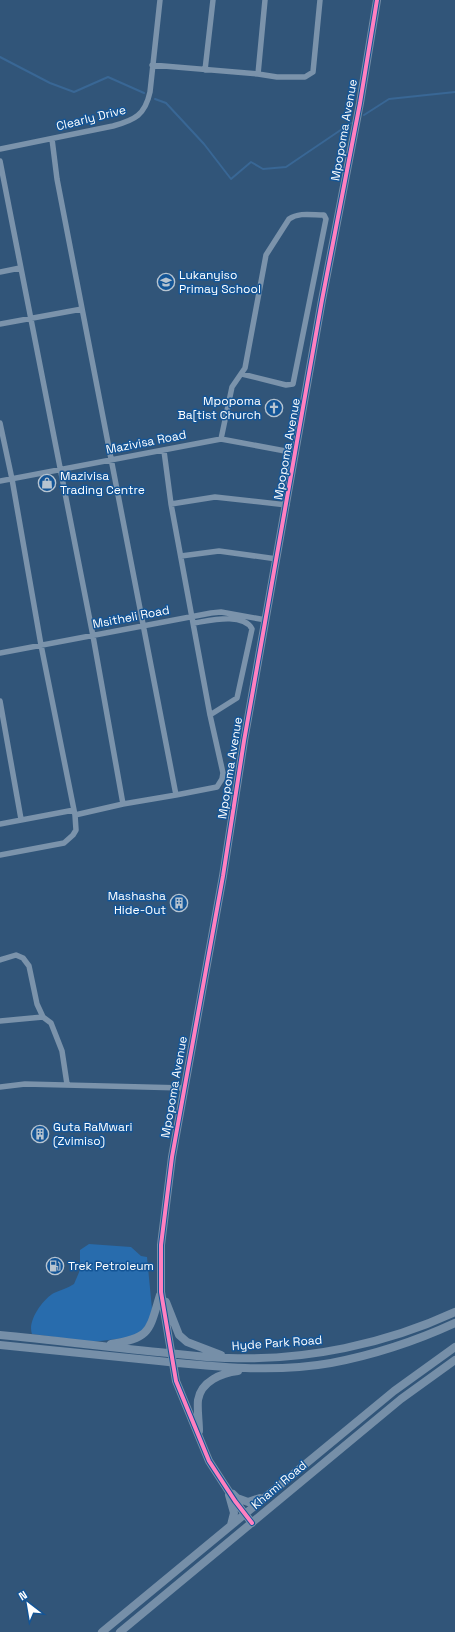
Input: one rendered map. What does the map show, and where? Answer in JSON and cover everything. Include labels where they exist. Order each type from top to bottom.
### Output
[{"type":"street","name":"Clearly Drive","points":[[0,149],[129,122],[137,117],[148,102],[150,92],[160,0]]},
{"type":"street","points":[[205,70],[213,0]]},
{"type":"street","points":[[258,74],[265,0]]},
{"type":"street","points":[[152,65],[277,77],[305,77],[314,72],[320,0]]},
{"type":"street","name":"Mpopoma Avenue","points":[[252,1523],[209,1461],[176,1381],[170,1353],[161,1292],[161,1245],[172,1157],[223,876],[244,741],[377,0]]},
{"type":"street","points":[[52,139],[57,179],[176,795]]},
{"type":"street","points":[[0,161],[93,636],[123,804]]},
{"type":"street","points":[[221,439],[232,386],[245,368],[266,253],[289,219],[293,216],[298,214],[324,215],[326,219],[293,384],[286,385],[242,374]]},
{"type":"street","points":[[0,272],[20,268]]},
{"type":"street","points":[[0,324],[31,317],[82,309]]},
{"type":"street","points":[[0,423],[12,479],[41,645],[74,812],[76,830],[64,843],[0,855]]},
{"type":"street","name":"Mazivisa Road","points":[[0,481],[221,439],[296,453]]},
{"type":"street","points":[[0,824],[21,819],[123,804],[217,787],[222,779],[223,773],[210,715],[193,616],[171,504],[164,451]]},
{"type":"street","points":[[171,504],[215,497],[287,505]]},
{"type":"street","points":[[181,556],[220,550],[277,559]]},
{"type":"street","name":"Msitheli Road","points":[[0,653],[221,612],[266,620]]},
{"type":"street","points":[[194,623],[225,618],[247,623],[252,629],[237,698],[210,715]]},
{"type":"street","points":[[0,701],[21,819]]},
{"type":"street","points":[[0,960],[16,955],[26,961],[29,966],[37,1004],[43,1017],[51,1023],[58,1038],[62,1051],[67,1084]]},
{"type":"street","points":[[0,1021],[43,1017]]},
{"type":"street","points":[[0,1087],[25,1084],[67,1084],[184,1088]]},
{"type":"street","points":[[97,1346],[134,1340],[144,1334],[152,1324],[161,1292]]},
{"type":"street","points":[[161,1292],[179,1335],[187,1342],[228,1358]]},
{"type":"street","name":"Hyde Park Road","points":[[0,1335],[97,1346],[228,1358],[273,1357],[326,1352],[366,1343],[408,1330],[455,1312]]},
{"type":"street","name":"Hyde Park Road","points":[[0,1345],[172,1362],[263,1368],[331,1363],[407,1342],[439,1331],[455,1323]]},
{"type":"street","points":[[226,1486],[237,1498],[248,1502],[253,1502],[268,1494],[394,1390],[455,1347]]},
{"type":"street","name":"Khami Road","points":[[120,1632],[401,1399],[455,1360]]},
{"type":"street","points":[[199,1437],[198,1399],[201,1392],[218,1375],[226,1372],[263,1368]]},
{"type":"street","points":[[226,1486],[234,1513],[231,1525]]},
{"type":"street","name":"Khami Road","points":[[102,1632],[268,1494]]},
{"type":"shaded area","points":[[89,1244],[131,1247],[141,1256],[147,1257],[152,1309],[150,1321],[143,1330],[133,1337],[92,1342],[32,1334],[31,1329],[34,1317],[45,1300],[54,1293],[74,1284],[80,1270],[80,1250]]},
{"type":"waterway","points":[[0,57],[50,83],[74,92],[108,77],[144,93]]},
{"type":"waterway","points":[[364,115],[389,99],[455,92]]},
{"type":"waterway","points":[[155,99],[166,103],[204,144],[231,179],[251,162],[263,169],[286,167],[351,123]]},
{"type":"cycle path","points":[[252,1523],[235,1501],[209,1461],[176,1381],[161,1292],[161,1245],[172,1157],[223,876],[244,741],[322,300],[360,103],[377,0]]},
{"type":"place","name":"Lukanyiso Primay School","points":[[166,282]]},
{"type":"place","name":"Mpopoma Ba[tist Church","points":[[274,408]]},
{"type":"place","name":"Mazivisa Trading Centre","points":[[47,483]]},
{"type":"place","name":"Mashasha Hide-Out","points":[[179,903]]},
{"type":"place","name":"Guta RaMwari (Zvimiso)","points":[[40,1134]]},
{"type":"place","name":"Trek Petroleum","points":[[55,1266]]}]
